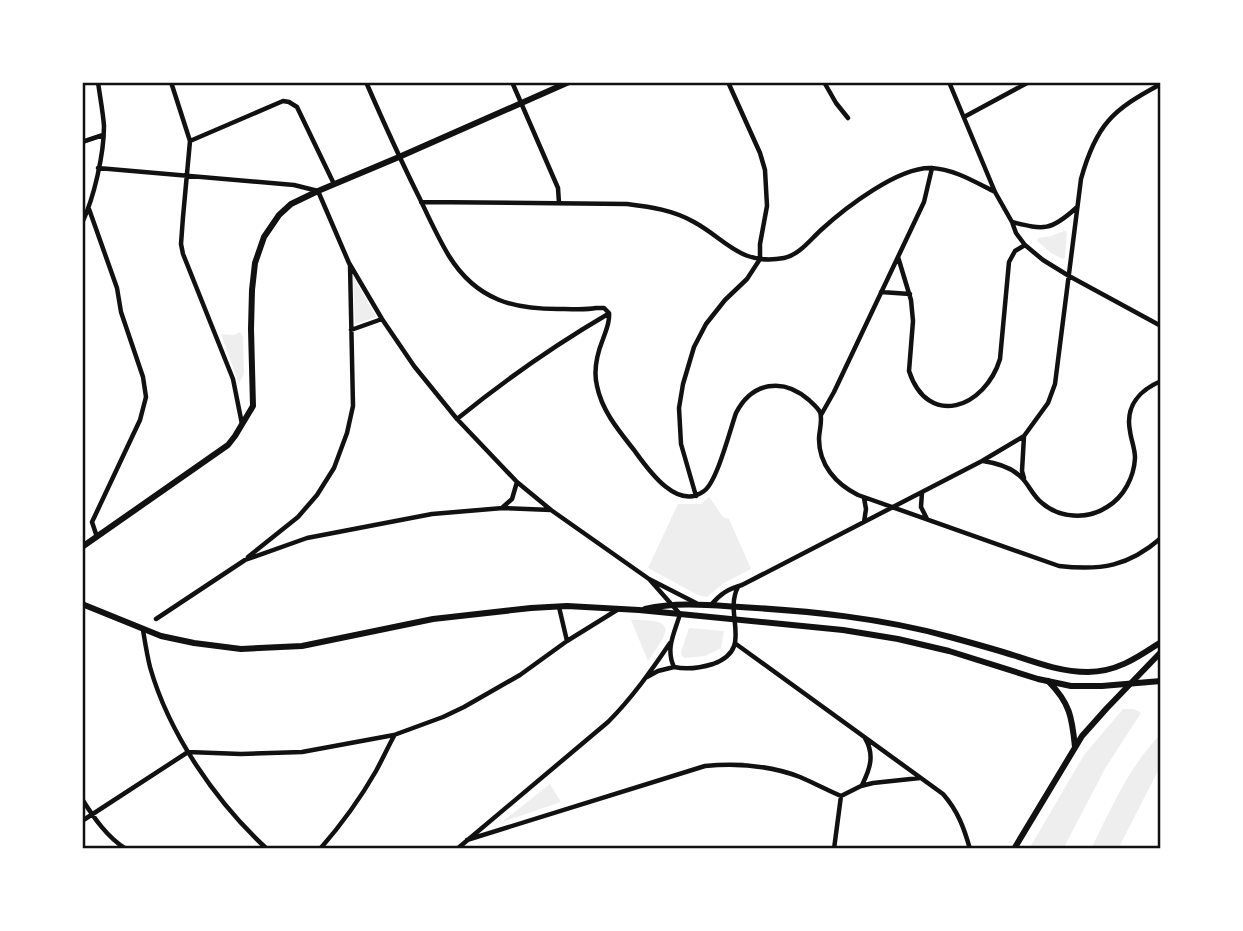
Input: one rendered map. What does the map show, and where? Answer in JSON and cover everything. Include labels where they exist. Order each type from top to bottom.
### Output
[{"type":"main road","points":[[82,547],[236,436],[253,406],[252,299],[258,251],[264,237],[290,204],[569,82]]},
{"type":"main road","points":[[82,604],[161,636],[241,649],[302,646],[433,619],[559,606],[639,610],[844,629],[898,639],[1071,686],[1161,681]]},
{"type":"main road","points":[[639,610],[673,604],[780,609],[867,619],[924,630],[1070,671],[1116,668],[1131,662],[1161,642]]},
{"type":"main road","points":[[1014,849],[1082,736],[1161,652]]},
{"type":"main road","points":[[1048,681],[1070,712],[1075,747]]},
{"type":"street","points":[[82,223],[89,209],[104,128],[99,82]]},
{"type":"street","points":[[171,82],[190,141],[181,244],[183,254],[233,379],[242,425]]},
{"type":"street","points":[[366,82],[421,202],[450,258],[467,279],[491,296],[519,307],[537,310],[604,308],[609,313],[608,326],[597,356],[596,384],[600,400],[607,414],[655,479],[681,495],[696,496],[706,491],[712,483],[736,412],[746,397],[757,389],[775,386],[792,388],[817,407],[821,415]]},
{"type":"street","points":[[512,82],[558,188],[559,203]]},
{"type":"street","points":[[696,496],[683,453],[679,425],[687,366],[706,324],[725,300],[747,279],[760,259],[767,206],[765,170],[760,153],[729,82]]},
{"type":"street","points":[[824,82],[848,118]]},
{"type":"street","points":[[949,82],[995,192],[1025,245],[1069,276],[1161,326]]},
{"type":"street","points":[[964,117],[1029,82]]},
{"type":"street","points":[[710,606],[721,594],[982,461],[1024,436],[1048,403],[1055,384],[1080,179],[1086,161],[1109,119],[1135,97],[1161,83]]},
{"type":"street","points":[[190,141],[283,101],[289,102],[296,107],[334,184]]},
{"type":"street","points":[[82,142],[103,135]]},
{"type":"street","points":[[98,168],[294,185],[318,191],[349,263],[382,319],[414,366],[457,419],[517,482],[551,510],[649,579],[698,605]]},
{"type":"street","points":[[421,202],[627,204],[657,208],[693,221],[746,257],[769,260],[791,256],[849,207],[877,188],[918,169],[932,168],[959,175],[995,192]]},
{"type":"street","points":[[932,168],[924,202],[821,415],[820,446],[830,472],[848,490],[864,497],[1049,564],[1085,569],[1105,568],[1139,554],[1161,538]]},
{"type":"street","points":[[1012,222],[1042,228],[1054,225],[1077,207]]},
{"type":"street","points":[[89,209],[117,288],[121,313],[143,377],[146,397],[141,420],[92,523],[97,537]]},
{"type":"street","points":[[898,257],[909,294],[913,321],[909,371],[914,385],[925,397],[937,404],[951,406],[965,403],[981,393],[997,370],[1009,262],[1015,251],[1025,245]]},
{"type":"street","points":[[156,619],[245,559],[298,517],[317,495],[334,468],[347,433],[353,406],[349,263]]},
{"type":"street","points":[[881,292],[909,294]]},
{"type":"street","points":[[457,419],[517,372],[609,313]]},
{"type":"street","points":[[351,330],[382,319]]},
{"type":"street","points":[[1024,436],[1024,479],[1042,504],[1055,512],[1074,516],[1097,513],[1119,498],[1132,475],[1135,457],[1129,420],[1140,393],[1161,381]]},
{"type":"street","points":[[982,461],[1010,469],[1024,479]]},
{"type":"street","points":[[503,508],[512,499],[517,482]]},
{"type":"street","points":[[922,492],[920,507],[927,520]]},
{"type":"street","points":[[864,497],[864,522]]},
{"type":"street","points":[[245,559],[307,538],[432,514],[503,508],[551,510]]},
{"type":"street","points":[[457,849],[608,722],[624,707],[646,677],[670,643],[680,614],[649,579]]},
{"type":"street","points":[[646,677],[674,667],[688,669],[715,663],[727,657],[736,643],[736,591],[742,585]]},
{"type":"street","points":[[559,606],[567,641]]},
{"type":"street","points":[[82,821],[188,752],[302,752],[394,735],[443,717],[520,674],[618,609]]},
{"type":"street","points":[[143,629],[150,667],[188,752],[235,816],[267,849]]},
{"type":"street","points":[[670,643],[674,667]]},
{"type":"street","points":[[736,643],[943,794],[952,804],[963,826],[970,849]]},
{"type":"street","points":[[320,849],[360,797],[394,735]]},
{"type":"street","points":[[861,786],[871,763],[871,752],[864,736]]},
{"type":"street","points":[[467,840],[705,766],[738,764],[775,769],[841,796]]},
{"type":"street","points":[[841,796],[861,786],[887,780],[920,778]]},
{"type":"street","points":[[834,849],[841,796]]},
{"type":"street","points":[[82,799],[107,833],[127,849]]},
{"type":"shaded area","points":[[1064,231],[1067,234],[1063,259],[1037,241],[1038,238]]},
{"type":"shaded area","points":[[353,276],[376,317],[355,324]]},
{"type":"shaded area","points":[[240,332],[243,337],[244,373],[239,384],[221,334],[234,335]]},
{"type":"shaded area","points":[[709,497],[723,517],[729,519],[751,569],[724,583],[707,597],[698,595],[648,568],[678,504],[701,504]]},
{"type":"shaded area","points":[[631,620],[657,622],[665,628],[665,634],[648,661]]},
{"type":"shaded area","points":[[689,628],[724,631],[721,648],[705,656],[685,658],[681,652]]},
{"type":"shaded area","points":[[1123,709],[1134,709],[1141,713],[1106,767],[1063,849],[1029,849],[1084,755]]},
{"type":"shaded area","points":[[1161,734],[1161,765],[1118,849],[1091,849],[1130,774]]},
{"type":"shaded area","points":[[550,784],[561,802],[502,822]]}]
